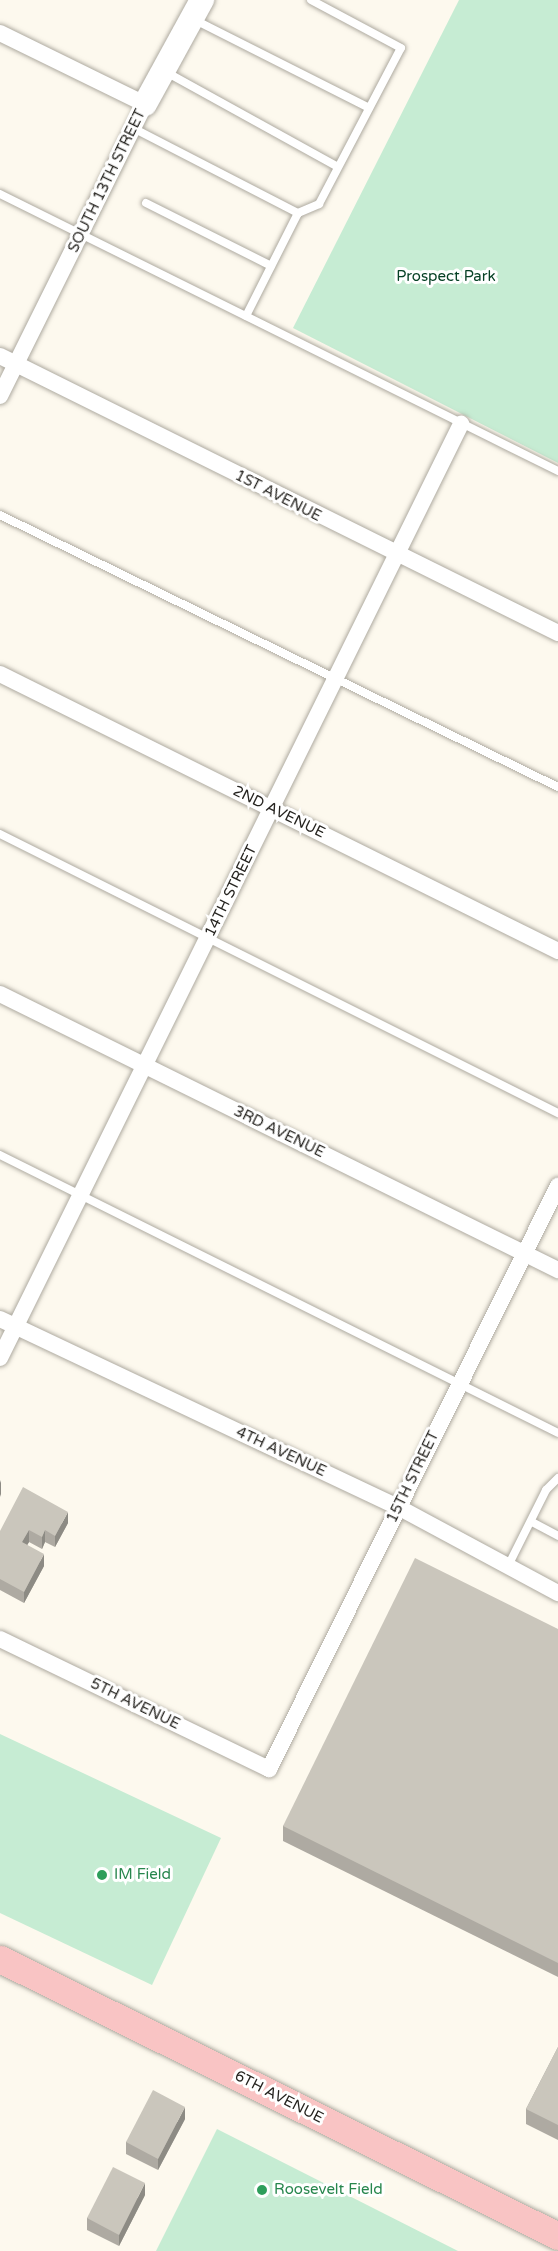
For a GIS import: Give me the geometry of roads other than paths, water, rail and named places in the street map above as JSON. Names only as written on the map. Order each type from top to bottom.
[{"type":"main road","name":"6TH AVENUE","points":[[0,1959],[558,2236]]},
{"type":"street","name":"SOUTH 13TH STREET","points":[[0,396],[145,104],[197,9]]},
{"type":"street","points":[[0,33],[145,104]]},
{"type":"street","name":"1ST AVENUE","points":[[0,356],[396,555],[558,633]]},
{"type":"street","name":"14TH STREET","points":[[0,1358],[461,424]]},
{"type":"street","name":"2ND AVENUE","points":[[0,674],[558,951]]},
{"type":"street","name":"3RD AVENUE","points":[[0,994],[558,1270]]},
{"type":"street","name":"15TH STREET","points":[[269,1769],[523,1252],[558,1186]]},
{"type":"street","name":"4TH AVENUE","points":[[0,1319],[398,1507],[558,1593]]},
{"type":"street","name":"5TH AVENUE","points":[[0,1639],[269,1769]]},
{"type":"lane","points":[[246,316],[298,213],[319,204],[400,48],[311,0]]},
{"type":"lane","points":[[197,9],[369,108]]},
{"type":"lane","points":[[163,70],[338,167]]},
{"type":"lane","points":[[133,128],[298,213]]},
{"type":"lane","points":[[0,194],[558,471]]},
{"type":"lane","points":[[147,204],[271,266]]},
{"type":"lane","points":[[0,515],[558,786]]},
{"type":"lane","points":[[0,834],[558,1113]]},
{"type":"lane","points":[[0,1155],[558,1433]]},
{"type":"lane","points":[[508,1566],[546,1490],[558,1478]]},
{"type":"lane","points":[[531,1522],[558,1536]]},
{"type":"place","name":"IM Field","points":[[102,1875]]},
{"type":"place","name":"Roosevelt Field","points":[[262,2190]]},
{"type":"park label","name":"Prospect Park","points":[[446,277]]}]
